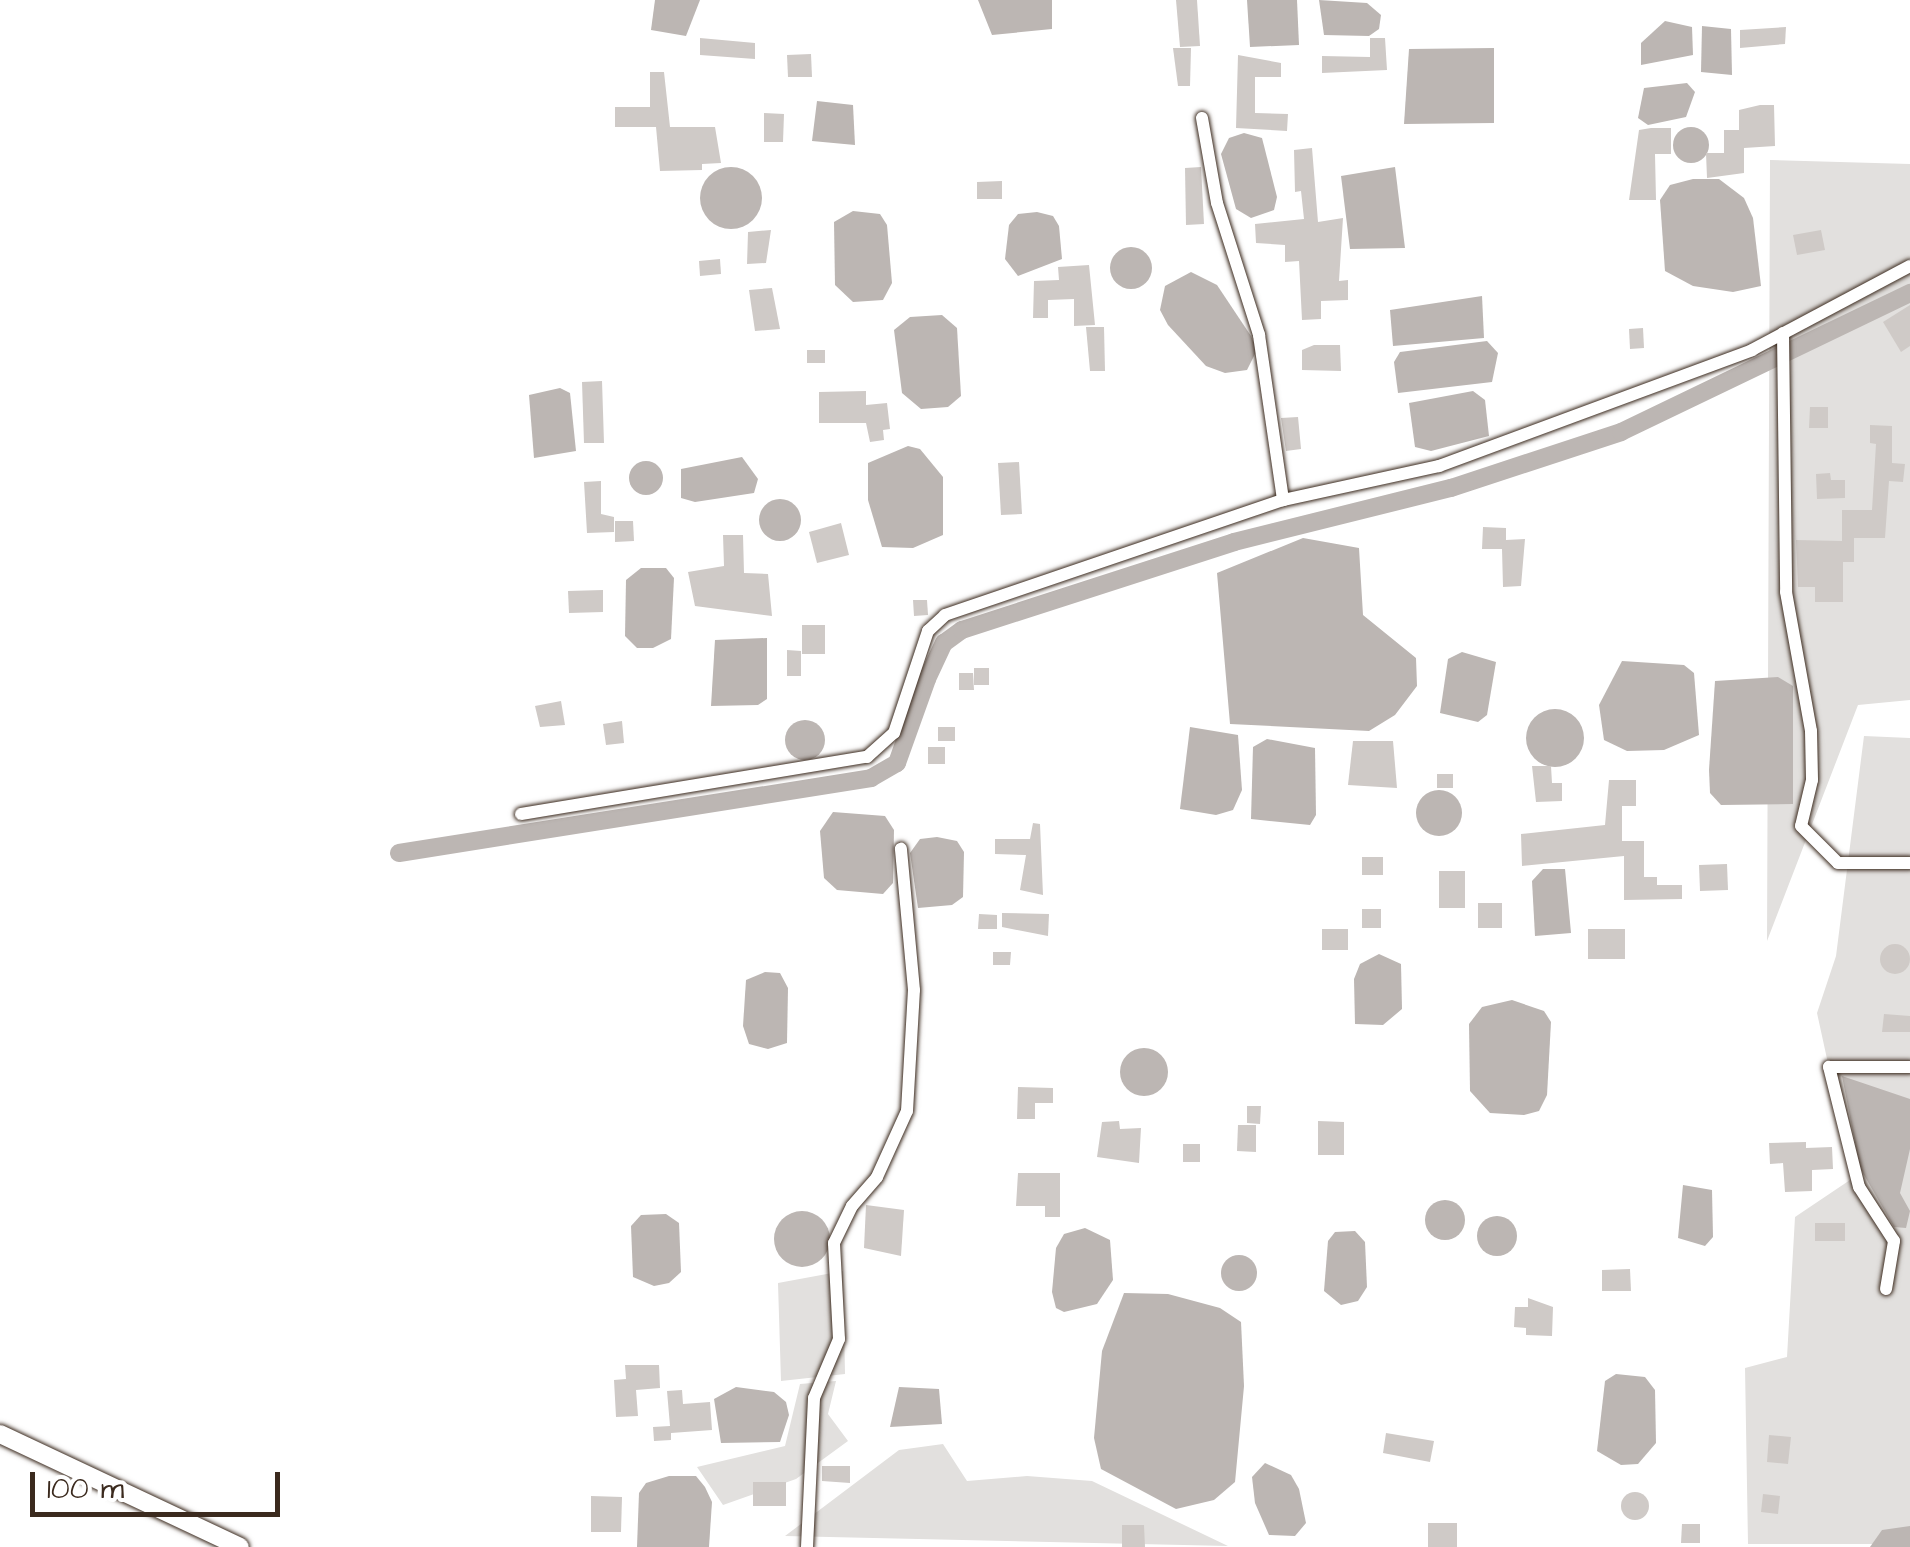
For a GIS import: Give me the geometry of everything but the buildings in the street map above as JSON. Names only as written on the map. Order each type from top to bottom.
[{"type":"main road","points":[[0,1434],[240,1547]]},
{"type":"street","points":[[1202,118],[1217,203],[1259,336],[1282,500]]},
{"type":"street","points":[[522,814],[867,757],[894,732],[928,631],[945,614],[1282,500],[1440,466],[1783,334],[1910,266]]},
{"type":"street","points":[[1783,334],[1786,592],[1812,730],[1812,780],[1801,826],[1838,863],[1910,863]]},
{"type":"street","points":[[807,1547],[814,1398],[839,1340],[834,1243],[852,1206],[878,1177],[907,1111],[914,990],[901,849]]},
{"type":"street","points":[[1886,1289],[1894,1240],[1858,1187],[1829,1067],[1910,1067]]},
{"type":"shaded area","points":[[655,0],[700,0],[686,36],[651,30]]},
{"type":"shaded area","points":[[978,0],[1052,0],[1052,29],[992,35]]},
{"type":"shaded area","points":[[1247,0],[1297,0],[1299,45],[1250,47]]},
{"type":"shaded area","points":[[1319,0],[1367,3],[1381,15],[1379,29],[1369,36],[1324,35]]},
{"type":"shaded area","points":[[1665,21],[1692,27],[1693,55],[1641,65],[1641,43]]},
{"type":"shaded area","points":[[1702,26],[1731,29],[1732,75],[1701,72]]},
{"type":"shaded area","points":[[1494,48],[1494,123],[1404,124],[1409,49]]},
{"type":"shaded area","points":[[1687,83],[1695,92],[1686,117],[1648,125],[1638,118],[1644,88]]},
{"type":"shaded area","points":[[817,101],[853,105],[855,145],[812,141]]},
{"type":"shaded area","points":[[1691,127],[1704,132],[1709,145],[1704,158],[1691,163],[1678,158],[1673,145],[1678,132]]},
{"type":"shaded area","points":[[1244,133],[1262,138],[1277,197],[1274,210],[1251,218],[1236,209],[1221,154],[1229,138]]},
{"type":"shaded area","points":[[1770,160],[1910,164],[1910,700],[1858,705],[1767,941]]},
{"type":"shaded area","points":[[731,167],[753,176],[762,198],[753,220],[731,229],[709,220],[700,198],[709,176]]},
{"type":"shaded area","points":[[1395,167],[1405,248],[1350,249],[1341,176]]},
{"type":"shaded area","points":[[1693,179],[1719,179],[1744,198],[1753,218],[1761,286],[1733,292],[1693,286],[1665,271],[1660,200],[1670,185]]},
{"type":"shaded area","points":[[853,211],[880,214],[887,225],[892,283],[883,300],[853,302],[835,285],[834,222]]},
{"type":"shaded area","points":[[1037,212],[1053,216],[1059,226],[1062,259],[1018,276],[1005,259],[1009,225],[1018,214]]},
{"type":"shaded area","points":[[1131,247],[1146,253],[1152,268],[1146,283],[1131,289],[1116,283],[1110,268],[1116,253]]},
{"type":"shaded area","points":[[1191,272],[1217,285],[1251,336],[1257,350],[1247,370],[1225,373],[1206,366],[1168,325],[1160,310],[1165,286]]},
{"type":"shaded area","points":[[1482,296],[1484,338],[1393,346],[1390,310]]},
{"type":"shaded area","points":[[942,315],[957,328],[961,396],[948,407],[921,409],[902,393],[894,330],[910,317]]},
{"type":"shaded area","points":[[1487,341],[1498,353],[1492,382],[1398,393],[1394,362],[1400,352]]},
{"type":"shaded area","points":[[560,388],[570,393],[576,451],[534,458],[529,395]]},
{"type":"shaded area","points":[[1473,391],[1485,400],[1489,436],[1431,451],[1415,447],[1409,403]]},
{"type":"shaded area","points":[[908,446],[920,449],[943,477],[943,535],[913,548],[882,547],[868,500],[868,463]]},
{"type":"shaded area","points":[[742,457],[758,479],[754,493],[695,502],[681,498],[681,469]]},
{"type":"shaded area","points":[[646,461],[658,466],[663,478],[658,490],[646,495],[634,490],[629,478],[634,466]]},
{"type":"shaded area","points":[[780,499],[795,505],[801,520],[795,535],[780,541],[765,535],[759,520],[765,505]]},
{"type":"shaded area","points":[[1303,538],[1359,548],[1363,615],[1416,658],[1417,686],[1395,715],[1369,731],[1230,724],[1217,573]]},
{"type":"shaded area","points":[[641,568],[666,568],[674,578],[671,639],[653,648],[637,648],[625,636],[626,580]]},
{"type":"shaded area","points":[[767,638],[767,699],[758,705],[711,706],[715,640]]},
{"type":"shaded area","points":[[1462,652],[1496,662],[1487,715],[1478,722],[1440,713],[1448,659]]},
{"type":"shaded area","points":[[1622,661],[1684,665],[1694,673],[1699,735],[1664,750],[1627,751],[1604,740],[1599,705]]},
{"type":"shaded area","points":[[1778,677],[1793,686],[1793,804],[1721,805],[1710,793],[1715,681]]},
{"type":"shaded area","points":[[1555,709],[1576,717],[1584,738],[1576,759],[1555,767],[1534,759],[1526,738],[1534,717]]},
{"type":"shaded area","points":[[805,720],[819,726],[825,740],[819,754],[805,760],[791,754],[785,740],[791,726]]},
{"type":"shaded area","points":[[1190,727],[1238,735],[1242,790],[1233,810],[1216,815],[1180,809]]},
{"type":"shaded area","points":[[1864,736],[1910,738],[1910,1544],[1748,1544],[1745,1368],[1787,1357],[1795,1217],[1853,1178],[1817,1013],[1836,956]]},
{"type":"shaded area","points":[[1267,739],[1315,748],[1316,815],[1310,825],[1251,819],[1253,747]]},
{"type":"shaded area","points":[[1439,790],[1455,797],[1462,813],[1455,829],[1439,836],[1423,829],[1416,813],[1423,797]]},
{"type":"shaded area","points":[[833,812],[885,816],[894,830],[893,883],[883,894],[837,890],[824,878],[820,831]]},
{"type":"shaded area","points":[[920,839],[957,841],[964,852],[963,897],[952,905],[918,908],[910,853]]},
{"type":"shaded area","points":[[1543,869],[1565,869],[1571,933],[1535,936],[1532,881]]},
{"type":"shaded area","points":[[1379,954],[1401,964],[1402,1009],[1383,1025],[1355,1024],[1354,979],[1360,964]]},
{"type":"shaded area","points":[[765,972],[780,973],[788,988],[787,1043],[768,1049],[749,1044],[743,1026],[746,980]]},
{"type":"shaded area","points":[[1512,1000],[1544,1011],[1551,1022],[1547,1095],[1539,1111],[1524,1115],[1490,1113],[1470,1091],[1469,1024],[1482,1007]]},
{"type":"shaded area","points":[[1144,1048],[1161,1055],[1168,1072],[1161,1089],[1144,1096],[1127,1089],[1120,1072],[1127,1055]]},
{"type":"shaded area","points":[[1842,1076],[1910,1099],[1910,1149],[1900,1193],[1910,1211],[1906,1228],[1894,1227],[1860,1168]]},
{"type":"shaded area","points":[[1683,1185],[1712,1190],[1713,1237],[1705,1246],[1678,1238]]},
{"type":"shaded area","points":[[1445,1200],[1459,1206],[1465,1220],[1459,1234],[1445,1240],[1431,1234],[1425,1220],[1431,1206]]},
{"type":"shaded area","points":[[802,1211],[822,1219],[830,1239],[822,1259],[802,1267],[782,1259],[774,1239],[782,1219]]},
{"type":"shaded area","points":[[666,1214],[679,1223],[681,1272],[669,1283],[654,1286],[633,1277],[631,1226],[641,1215]]},
{"type":"shaded area","points":[[1497,1216],[1511,1222],[1517,1236],[1511,1250],[1497,1256],[1483,1250],[1477,1236],[1483,1222]]},
{"type":"shaded area","points":[[1085,1228],[1110,1240],[1113,1280],[1097,1304],[1064,1312],[1056,1308],[1052,1292],[1056,1248],[1064,1234]]},
{"type":"shaded area","points":[[1355,1231],[1365,1242],[1367,1287],[1358,1301],[1341,1305],[1324,1291],[1328,1241],[1335,1232]]},
{"type":"shaded area","points":[[1239,1255],[1251,1261],[1257,1273],[1251,1285],[1239,1291],[1227,1285],[1221,1273],[1227,1261]]},
{"type":"shaded area","points":[[843,1271],[845,1374],[781,1381],[778,1283]]},
{"type":"shaded area","points":[[1124,1293],[1168,1294],[1220,1308],[1241,1322],[1244,1386],[1235,1482],[1214,1500],[1176,1509],[1101,1469],[1094,1438],[1102,1351]]},
{"type":"shaded area","points":[[1616,1374],[1645,1377],[1655,1390],[1656,1443],[1638,1464],[1621,1465],[1597,1451],[1605,1381]]},
{"type":"shaded area","points":[[836,1381],[828,1414],[848,1441],[796,1479],[723,1505],[697,1467],[785,1446],[800,1384]]},
{"type":"shaded area","points":[[736,1387],[774,1392],[786,1402],[789,1415],[780,1442],[721,1443],[714,1399]]},
{"type":"shaded area","points":[[899,1387],[939,1389],[942,1424],[890,1427]]},
{"type":"shaded area","points":[[943,1444],[967,1481],[1027,1476],[1092,1481],[1228,1546],[785,1536],[899,1450]]},
{"type":"shaded area","points":[[1265,1463],[1291,1475],[1299,1489],[1306,1523],[1295,1536],[1269,1535],[1255,1503],[1252,1477]]},
{"type":"shaded area","points":[[669,1476],[696,1476],[705,1487],[712,1502],[709,1547],[637,1547],[639,1493],[646,1483]]},
{"type":"shaded area","points":[[1910,1526],[1910,1547],[1870,1547],[1882,1530]]},
{"type":"waterway","points":[[399,853],[871,778],[897,763],[944,643],[962,630],[1234,542],[1451,488],[1621,432],[1910,293]]}]
